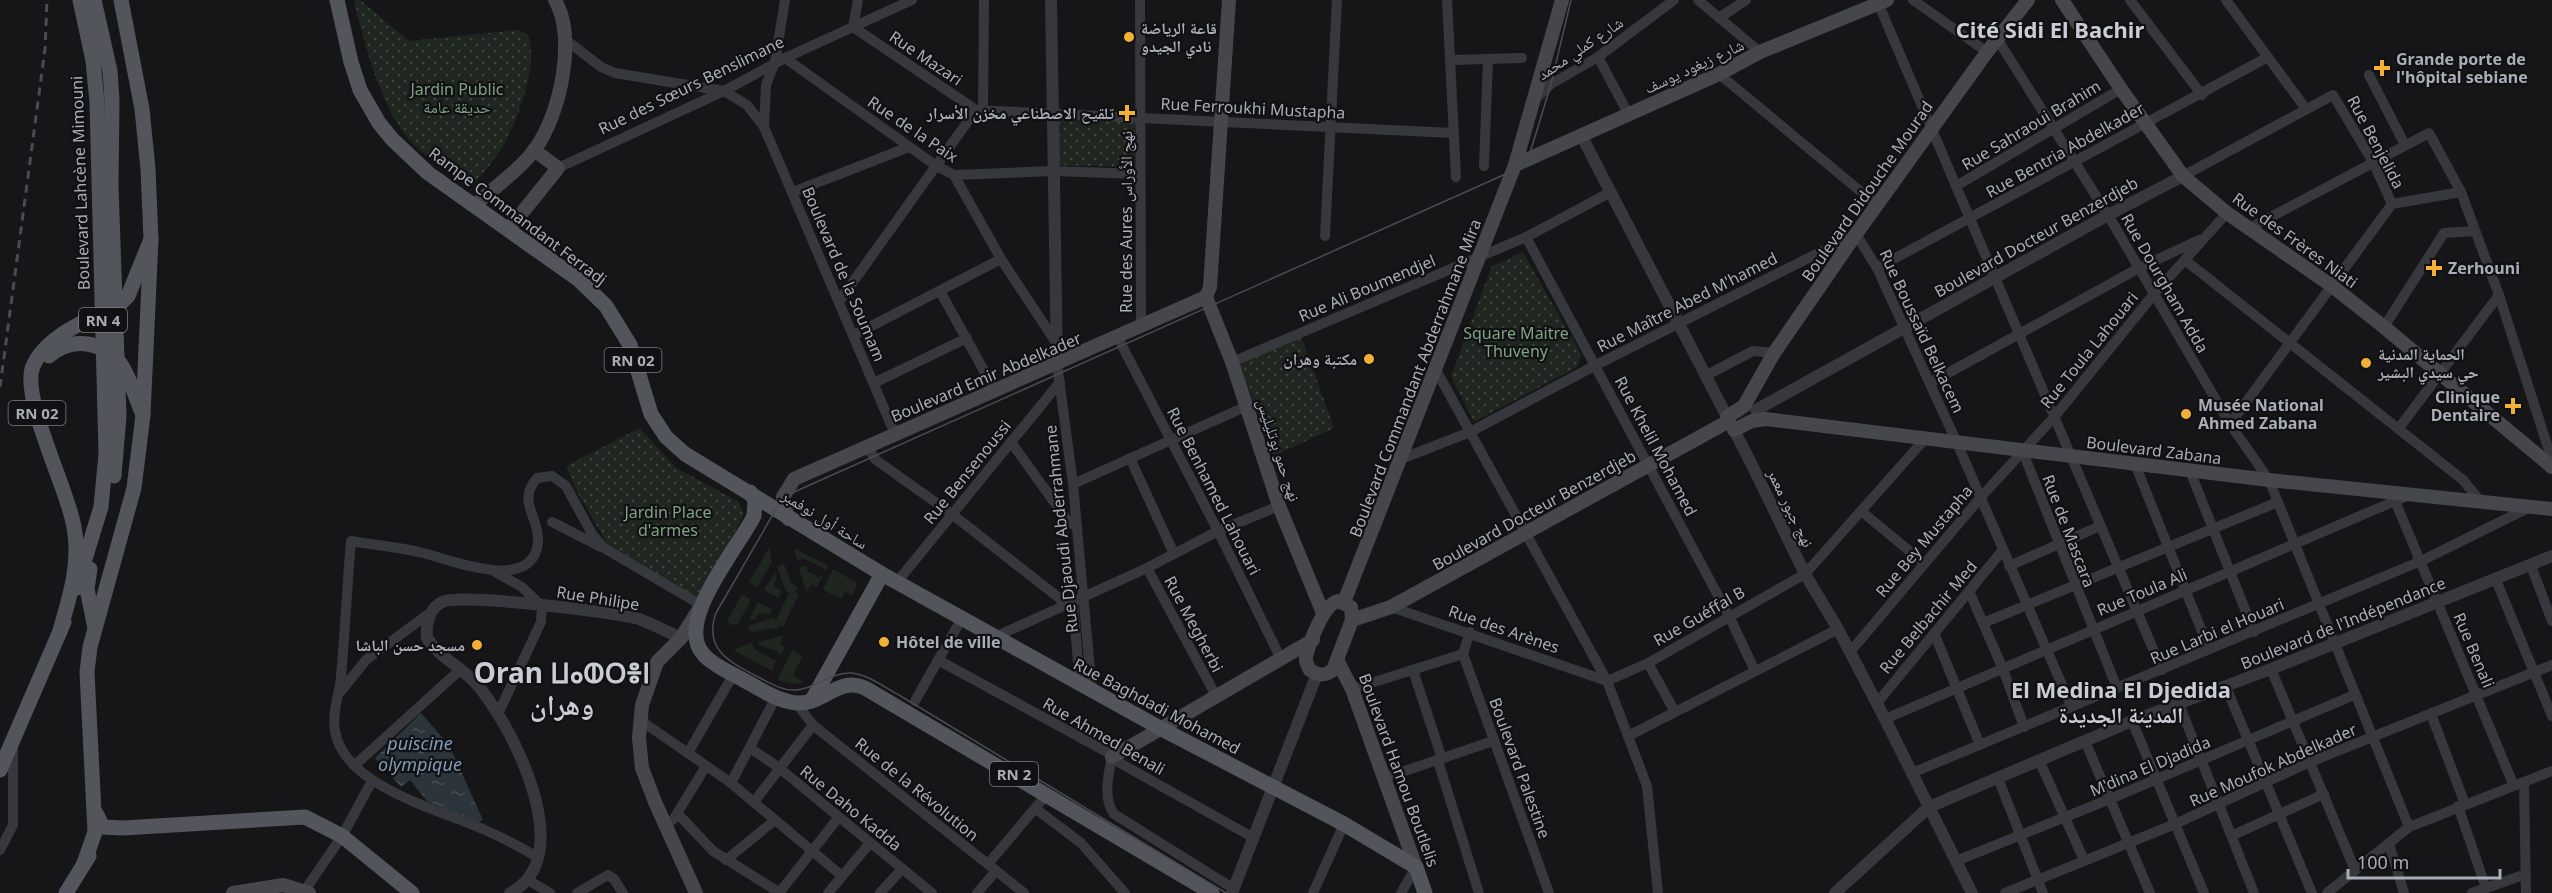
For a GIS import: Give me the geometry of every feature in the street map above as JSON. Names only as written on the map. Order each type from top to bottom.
[{"type":"main road","name":"Boulevard Lahcène Mimouni","points":[[13,745],[59,634],[84,563],[101,507],[106,454],[97,102],[93,61],[80,0]]},
{"type":"main road","name":"Boulevard Lahcène Mimouni","points":[[94,0],[110,71],[112,100],[111,186],[119,416],[112,487],[88,580],[87,590],[95,628]]},
{"type":"main road","name":"RN 02","points":[[66,893],[84,863],[93,842],[95,809],[87,672],[95,628],[132,497],[143,415],[151,239],[148,169],[142,109],[121,0]]},
{"type":"main road","name":"Rampe Commandant Ferradj","points":[[337,0],[351,62],[370,109],[406,154],[474,206],[579,280],[616,319],[630,345],[651,414],[671,442],[696,462],[750,492]]},
{"type":"main road","points":[[474,206],[534,150],[548,126],[555,106],[566,40],[562,12],[555,0]]},
{"type":"main road","points":[[1206,297],[1210,287],[1223,120],[1229,0]]},
{"type":"main road","name":"Boulevard Commandant Abderrahmane Mira","points":[[1344,603],[1515,165],[1562,0]]},
{"type":"main road","name":"Boulevard Didouche Mourad","points":[[1730,423],[1744,406],[1774,353],[1856,234],[1987,52],[2028,0]]},
{"type":"main road","name":"Rue des Frères Niati","points":[[2062,0],[2144,123],[2183,176],[2227,213],[2332,286],[2384,327],[2552,467]]},
{"type":"main road","name":"شارع زيغود يوسف","points":[[1515,165],[1719,74],[1760,52],[1882,2]]},
{"type":"main road","points":[[534,150],[558,168]]},
{"type":"main road","name":"Rue des Sœurs Benslimane","points":[[509,230],[558,168]]},
{"type":"main road","name":"RN 02","points":[[59,634],[73,588],[77,556],[75,528],[33,395],[31,378],[39,356],[63,334],[121,303],[128,296],[151,239]]},
{"type":"main road","name":"Boulevard Emir Abdelkader","points":[[788,519],[783,503],[784,492],[794,479],[994,389],[1118,338],[1206,297]]},
{"type":"main road","name":"نهج حمو بوتليليس","points":[[1206,297],[1232,362],[1279,506],[1323,613]]},
{"type":"main road","points":[[33,395],[42,364],[57,349],[69,344],[91,344],[119,362],[143,415]]},
{"type":"main road","points":[[1730,423],[1752,421],[1761,414],[1753,391]]},
{"type":"main road","name":"Boulevard Zabana","points":[[1761,414],[1924,440],[2394,496],[2410,495],[2552,508]]},
{"type":"main road","name":"Boulevard Docteur Benzerdjeb","points":[[1352,620],[1391,607],[1730,423]]},
{"type":"main road","points":[[696,893],[642,768],[639,738],[642,705],[657,662],[681,638],[749,526],[755,508],[750,492]]},
{"type":"main road","name":"ساحة أول نوفمبر","points":[[750,492],[788,519],[882,574]]},
{"type":"main road","points":[[681,638],[734,675],[776,697],[804,702],[882,574]]},
{"type":"main road","name":"Rue Baghdadi Mohamed","points":[[882,574],[1086,688],[1344,824],[1416,867]]},
{"type":"main road","points":[[1333,602],[1344,603],[1351,608],[1352,620],[1337,660],[1333,670],[1329,673],[1317,674],[1306,663],[1323,613],[1333,602]]},
{"type":"main road","points":[[701,606],[694,632],[697,644],[704,655]]},
{"type":"main road","points":[[1112,757],[1215,694],[1313,640]]},
{"type":"main road","name":"Boulevard Hamou Boutlelis","points":[[1337,660],[1352,689],[1425,893]]},
{"type":"main road","name":"RN 2","points":[[804,702],[838,687],[860,686],[1212,893]]},
{"type":"main road","name":"RN 02","points":[[0,771],[13,745]]},
{"type":"main road","points":[[95,809],[103,827],[123,828],[305,817],[342,836],[412,893]]},
{"type":"main road","points":[[84,863],[105,836],[123,828]]},
{"type":"main road","points":[[233,893],[283,885],[306,892]]},
{"type":"street","points":[[764,127],[766,85],[780,60],[785,0]]},
{"type":"street","points":[[853,27],[858,0]]},
{"type":"street","name":"Rue des Sœurs Benslimane","points":[[558,168],[724,91],[780,60],[912,0]]},
{"type":"street","points":[[840,300],[935,165],[979,110],[984,0]]},
{"type":"street","points":[[1050,0],[1057,364]]},
{"type":"street","name":"Rue des Aures نهج الأوراس","points":[[1140,0],[1141,327]]},
{"type":"street","points":[[1324,236],[1337,0]]},
{"type":"street","points":[[1447,0],[1456,177]]},
{"type":"street","name":"شارع كملي محمد","points":[[1533,101],[1551,84],[1598,57],[1674,0]]},
{"type":"street","points":[[1698,0],[1760,52]]},
{"type":"street","points":[[1719,18],[1746,0]]},
{"type":"street","points":[[1913,0],[1987,52]]},
{"type":"street","points":[[2130,0],[2202,95]]},
{"type":"street","points":[[2226,0],[2306,109]]},
{"type":"street","points":[[1882,2],[1994,279],[2055,416],[2162,670]]},
{"type":"street","name":"Rue Mazari","points":[[853,27],[979,110]]},
{"type":"street","points":[[566,40],[601,67],[615,73],[724,91],[747,105],[764,127]]},
{"type":"street","name":"Rue Dourgham Adda","points":[[1998,40],[2108,214],[2230,424],[2269,480],[2409,827]]},
{"type":"street","points":[[1598,57],[1629,115]]},
{"type":"street","name":"Rue Bentria Abdelkader","points":[[1877,268],[2144,123],[2202,95],[2268,57]]},
{"type":"street","points":[[1451,60],[1522,58]]},
{"type":"street","points":[[1484,166],[1488,59]]},
{"type":"street","name":"Rue de la Paix","points":[[780,60],[935,165],[954,175],[1001,259],[1055,341]]},
{"type":"street","points":[[1719,74],[1877,205]]},
{"type":"street","points":[[2369,75],[2406,145]]},
{"type":"street","name":"Rue Sahraoui Brahim","points":[[1956,186],[2121,89]]},
{"type":"street","name":"Boulevard Docteur Benzerdjeb","points":[[1761,414],[2108,214],[2333,94]]},
{"type":"street","name":"Rue Benjelida","points":[[2333,94],[2373,162],[2392,204]]},
{"type":"street","name":"Rue Ferroukhi Mustapha","points":[[979,110],[1051,111],[1453,133]]},
{"type":"street","name":"Boulevard de la Soumam","points":[[764,127],[840,300],[895,434]]},
{"type":"street","points":[[2250,228],[2429,133],[2461,192],[2499,295],[2552,460]]},
{"type":"street","name":"نهج جبور معمر","points":[[1582,137],[1730,423],[1805,574],[1838,628],[1877,703],[1972,893]]},
{"type":"street","points":[[793,192],[909,147]]},
{"type":"street","points":[[954,175],[1052,171],[1140,174]]},
{"type":"street","points":[[2230,424],[2392,204],[2461,192]]},
{"type":"street","name":"Rue Ali Boumendjel","points":[[1232,362],[1526,237],[1609,193]]},
{"type":"street","name":"Rue Toula Lahouari","points":[[2022,450],[2055,416],[2154,294],[2227,213]]},
{"type":"street","points":[[2384,327],[2444,233],[2475,231]]},
{"type":"street","name":"Rue Maître Abed M'hamed","points":[[1401,459],[1470,432],[1596,364],[1856,234]]},
{"type":"street","name":"Rue Boussaïd Belkacem","points":[[1856,234],[1877,268],[1930,383],[2072,708]]},
{"type":"street","name":"Rue Khelil Mohamed","points":[[1526,237],[1650,466],[1729,616],[1755,671]]},
{"type":"street","points":[[1930,383],[2139,268],[2205,238]]},
{"type":"street","points":[[854,335],[1001,259]]},
{"type":"street","points":[[2185,260],[2463,480],[2481,502]]},
{"type":"street","points":[[940,291],[994,389]]},
{"type":"street","points":[[2399,429],[2499,295]]},
{"type":"street","points":[[874,383],[967,338]]},
{"type":"street","name":"Rue Benhamed Lahouari","points":[[1118,338],[1281,659]]},
{"type":"street","points":[[1705,376],[1753,351],[1774,353]]},
{"type":"street","name":"Rue Djaoudi Abderrahmane","points":[[1057,364],[1073,484],[1084,598],[1086,688]]},
{"type":"street","points":[[1436,370],[1607,681],[1647,786],[1658,893]]},
{"type":"street","name":"Rue Bensenoussi","points":[[897,582],[1060,382]]},
{"type":"street","points":[[1073,484],[1247,406]]},
{"type":"street","name":"Rue Guéffal B","points":[[1607,681],[1648,663],[1805,574],[1924,440]]},
{"type":"street","points":[[1011,442],[1067,520],[1077,528]]},
{"type":"street","points":[[866,446],[876,460],[952,514],[1070,604],[1086,688]]},
{"type":"street","name":"Rue Bey Mustapha","points":[[1850,652],[2022,450]]},
{"type":"street","name":"Rue de Mascara","points":[[2022,450],[2073,584],[2117,688]]},
{"type":"street","points":[[1130,458],[1174,554]]},
{"type":"street","points":[[2135,464],[2209,650]]},
{"type":"street","points":[[2190,471],[2254,632]]},
{"type":"street","points":[[495,572],[522,567],[535,554],[538,535],[528,502],[528,490],[537,478],[544,476],[552,476],[566,486],[592,534],[604,548]]},
{"type":"street","name":"Rue Toula Ali","points":[[1885,719],[2229,571],[2394,496]]},
{"type":"street","name":"Rue Benali","points":[[2394,496],[2477,695],[2519,784]]},
{"type":"street","points":[[1983,623],[2073,584],[2278,502]]},
{"type":"street","points":[[994,637],[1084,598],[1218,531],[1279,506]]},
{"type":"street","name":"Rue Larbi el Houari","points":[[1912,773],[2421,561],[2530,507]]},
{"type":"street","points":[[1861,511],[1924,563]]},
{"type":"street","points":[[552,522],[604,548],[701,606]]},
{"type":"street","points":[[2009,566],[2100,526]]},
{"type":"street","points":[[498,714],[541,622],[542,606],[522,587],[495,572],[421,552],[351,541],[339,694],[334,717],[337,739],[354,765],[372,781],[487,831],[537,857]]},
{"type":"street","name":"Rue Belbachir Med","points":[[1877,703],[2002,551]]},
{"type":"street","name":"Boulevard de l'Indépendance","points":[[1835,893],[1929,807],[2132,721],[2226,687],[2552,556]]},
{"type":"street","points":[[2531,566],[2552,621]]},
{"type":"street","name":"Rue Megherbi","points":[[1147,568],[1215,694]]},
{"type":"street","points":[[2496,580],[2552,716]]},
{"type":"street","points":[[1969,591],[2003,669],[2024,727]]},
{"type":"street","name":"Rue Philipe","points":[[432,612],[444,601],[458,598],[542,606],[639,619],[681,638]]},
{"type":"street","name":"Rue des Arènes","points":[[1391,607],[1470,632],[1607,681]]},
{"type":"street","points":[[339,694],[366,660],[432,612]]},
{"type":"street","points":[[432,612],[428,620],[427,638],[438,652],[461,669],[498,714],[533,788],[538,811],[537,857],[528,880],[510,893]]},
{"type":"street","points":[[915,701],[962,618]]},
{"type":"street","points":[[1628,736],[1838,628]]},
{"type":"street","points":[[1352,689],[1463,654],[1470,632]]},
{"type":"street","points":[[1934,633],[1980,745]]},
{"type":"street","name":"Boulevard Palestine","points":[[1463,654],[1549,893]]},
{"type":"street","name":"Rue Ahmed Benali","points":[[938,660],[1254,838]]},
{"type":"street","points":[[1648,663],[1675,712]]},
{"type":"street","name":"Rue Moufok Abdelkader","points":[[2005,893],[2175,824],[2267,784],[2310,762],[2552,665]]},
{"type":"street","points":[[354,765],[461,669]]},
{"type":"street","points":[[2271,669],[2355,870]]},
{"type":"street","points":[[1413,670],[1479,893]]},
{"type":"street","points":[[1112,757],[1107,786],[1109,806],[1114,814],[1236,891],[1317,674]]},
{"type":"street","points":[[688,753],[734,675]]},
{"type":"street","points":[[2226,687],[2312,893]]},
{"type":"street","name":"M'dina El Djadida","points":[[1956,861],[2156,780],[2354,695]]},
{"type":"street","points":[[731,783],[776,697]]},
{"type":"street","name":"Rue de la Révolution","points":[[804,702],[813,724],[1024,893]]},
{"type":"street","points":[[2179,704],[2233,835],[2254,893]]},
{"type":"street","points":[[2431,714],[2486,888]]},
{"type":"street","points":[[640,720],[731,783],[842,876]]},
{"type":"street","points":[[2132,721],[2204,893]]},
{"type":"street","points":[[754,802],[778,767],[813,724]]},
{"type":"street","points":[[1384,778],[1493,741]]},
{"type":"street","points":[[2085,741],[2150,893]]},
{"type":"street","points":[[0,850],[13,825],[13,745]]},
{"type":"street","name":"Rue Daho Kadda","points":[[750,748],[778,767],[932,893]]},
{"type":"street","points":[[2039,760],[2084,860]]},
{"type":"street","points":[[667,828],[678,814],[706,766]]},
{"type":"street","points":[[2327,893],[2409,827],[2552,771]]},
{"type":"street","points":[[1998,778],[2043,893]]},
{"type":"street","points":[[306,892],[342,836],[372,781]]},
{"type":"street","points":[[2519,784],[2526,893]]},
{"type":"street","points":[[977,893],[992,867],[1047,794]]},
{"type":"street","points":[[2233,835],[2324,794]]},
{"type":"street","points":[[1036,809],[1081,843],[1125,893]]},
{"type":"street","points":[[678,814],[713,851],[779,893],[838,818]]},
{"type":"street","points":[[726,860],[775,820]]},
{"type":"street","points":[[1313,893],[1344,824]]},
{"type":"street","points":[[828,893],[870,843]]},
{"type":"street","points":[[2389,844],[2404,893]]},
{"type":"street","points":[[1401,893],[1416,867]]},
{"type":"street","points":[[880,893],[902,869]]},
{"type":"street","points":[[2472,893],[2526,874]]},
{"type":"street","points":[[577,893],[608,875],[615,879],[623,893]]},
{"type":"street","points":[[528,880],[541,893]]},
{"type":"street","points":[[528,880],[550,893]]},
{"type":"green space","name":"Jardin Public حديقة عامة","points":[[354,0],[360,0],[409,41],[518,30],[528,35],[531,62],[524,96],[512,129],[498,154],[471,186],[427,156],[402,131],[383,96],[376,77]]},
{"type":"green space","points":[[1055,115],[1135,120],[1135,167],[1056,165]]},
{"type":"green space","name":"Square Maitre Thuveny","points":[[1523,252],[1581,354],[1577,367],[1474,422],[1451,376],[1492,266]]},
{"type":"green space","points":[[1301,336],[1334,428],[1273,456],[1240,364]]},
{"type":"green space","name":"Jardin Place d'armes","points":[[640,428],[675,467],[739,502],[744,514],[700,599],[608,545],[577,492],[566,466]]},
{"type":"green space","points":[[769,548],[772,562],[757,587],[749,582]]},
{"type":"green space","points":[[794,550],[828,566],[826,570],[805,559],[797,560]]},
{"type":"green space","points":[[784,564],[792,584],[797,587],[795,592],[799,594],[783,627],[779,625],[776,630],[772,628],[750,633],[748,626],[772,618],[776,620],[789,593],[786,591],[777,567]]},
{"type":"green space","points":[[806,566],[808,571],[818,577],[823,576],[817,587],[812,584],[806,592],[799,567]]},
{"type":"green space","points":[[833,569],[857,583],[853,595],[845,592],[841,599],[823,589]]},
{"type":"green space","points":[[775,572],[777,578],[774,585],[782,592],[778,598],[764,590]]},
{"type":"green space","points":[[742,594],[751,600],[738,624],[731,625],[727,621]]},
{"type":"green space","points":[[758,602],[772,609],[770,615],[759,613],[755,619],[749,620]]},
{"type":"green space","points":[[783,635],[780,644],[785,647],[780,656],[778,652],[759,645],[759,642]]},
{"type":"green space","points":[[752,643],[754,649],[776,661],[772,671],[733,650]]},
{"type":"green space","points":[[792,650],[803,656],[793,675],[804,683],[791,684],[777,680]]},
{"type":"water","name":"puiscine olympique","points":[[421,713],[449,745],[483,820],[476,823],[427,801],[410,780],[401,787],[375,758]]},
{"type":"tram line","points":[[1226,893],[868,678],[849,673],[842,674],[810,687],[791,690],[776,686],[748,671],[729,660],[716,646],[713,636],[716,613],[783,497],[1508,173],[1530,153],[1551,84],[1571,0]]},
{"type":"railway","points":[[0,387],[45,49],[47,0]]},
{"type":"place","name":"قاعة الرياضة نادي الجيدو","points":[[1129,37]]},
{"type":"place","name":"Grande porte de l'hôpital sebiane","points":[[2382,68]]},
{"type":"place","name":"تلقيح الاصطناعي مخزن الأسرار","points":[[1127,113]]},
{"type":"place","name":"Zerhouni","points":[[2434,268]]},
{"type":"place","name":"مكتبة وهران","points":[[1369,359]]},
{"type":"place","name":"الحماية المدنية حي سيدي البشير","points":[[2366,363]]},
{"type":"place","name":"Clinique Dentaire","points":[[2513,406]]},
{"type":"place","name":"Musée National Ahmed Zabana","points":[[2186,414]]},
{"type":"place","name":"Hôtel de ville","points":[[884,642]]},
{"type":"place","name":"مسجد حسن الباشا","points":[[477,645]]},
{"type":"district","name":"Cité Sidi El Bachir","points":[[2050,29]]},
{"type":"district","name":"Oran ⵡⴰⵀⵔⴻⵏ وهران","points":[[562,688]]},
{"type":"district","name":"El Medina El Djedida المدينة الجديدة","points":[[2121,702]]}]
